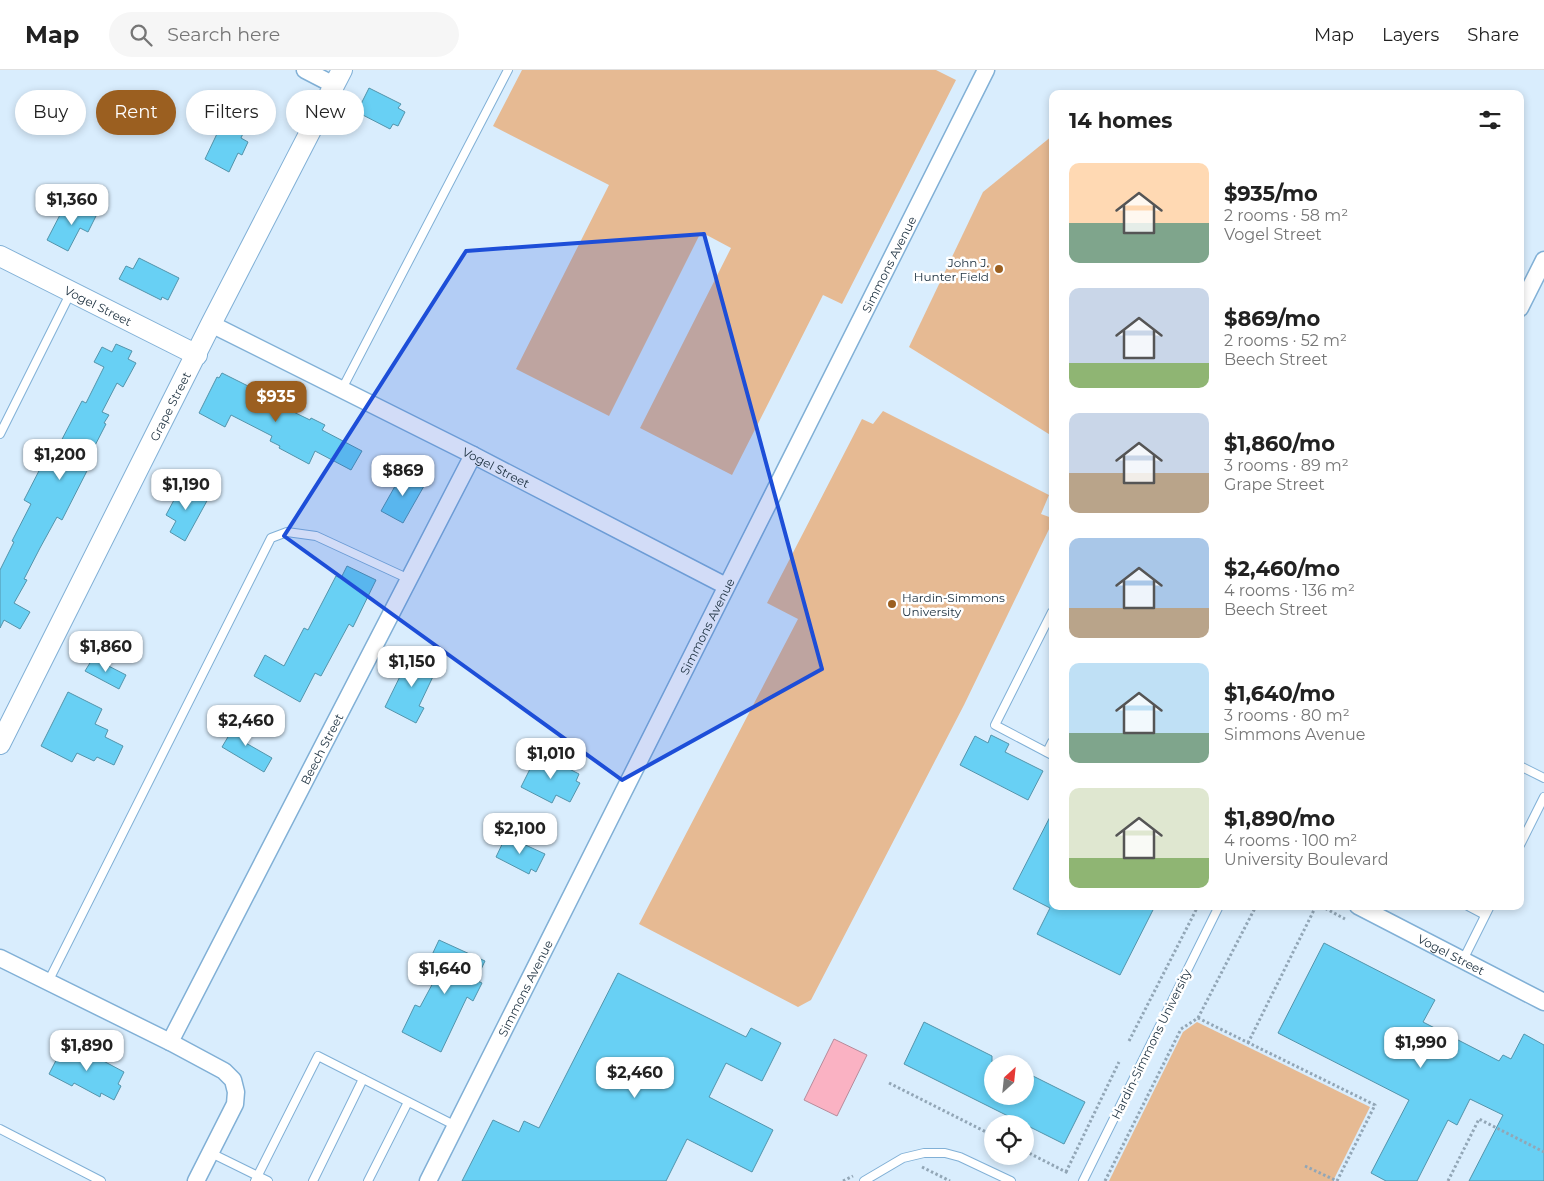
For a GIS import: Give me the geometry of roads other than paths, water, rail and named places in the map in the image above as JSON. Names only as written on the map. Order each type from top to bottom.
[{"type":"street","points":[[305,70],[338,78]]},
{"type":"street","name":"Simmons Avenue","points":[[428,1181],[986,70]]},
{"type":"street","name":"Grape Street","points":[[0,744],[211,324],[338,78]]},
{"type":"street","name":"Vogel Street","points":[[0,256],[197,355]]},
{"type":"street","points":[[1524,303],[1538,285],[1544,260]]},
{"type":"street","name":"Vogel Street","points":[[211,324],[473,455],[726,586]]},
{"type":"street","name":"Beech Street","points":[[170,1042],[473,455]]},
{"type":"street","name":"Vogel Street","points":[[1366,910],[1544,1002]]},
{"type":"street","points":[[0,958],[170,1042],[224,1071],[233,1080],[236,1104],[196,1181]]},
{"type":"lane","points":[[342,390],[508,70]]},
{"type":"lane","points":[[0,434],[71,292]]},
{"type":"lane","points":[[48,982],[271,538],[287,532],[316,536],[409,579]]},
{"type":"lane","points":[[1049,618],[995,725],[1049,752]]},
{"type":"lane","points":[[1524,769],[1544,778]]},
{"type":"lane","points":[[1524,837],[1544,797]]},
{"type":"lane","name":"Hardin-Simmons University","points":[[1083,1181],[1217,910]]},
{"type":"lane","points":[[1476,910],[1485,915]]},
{"type":"lane","points":[[1463,960],[1488,910]]},
{"type":"lane","points":[[256,1178],[318,1056],[456,1126]]},
{"type":"lane","points":[[313,1181],[364,1079]]},
{"type":"lane","points":[[368,1181],[408,1102]]},
{"type":"lane","points":[[0,1129],[101,1181]]},
{"type":"lane","points":[[211,1152],[256,1178],[268,1181]]},
{"type":"lane","points":[[864,1181],[903,1158],[924,1153],[945,1153],[960,1157],[1011,1181]]},
{"type":"place","name":"John J. Hunter Field","points":[[999,269]]},
{"type":"place","name":"Hardin-Simmons University","points":[[892,604]]}]
